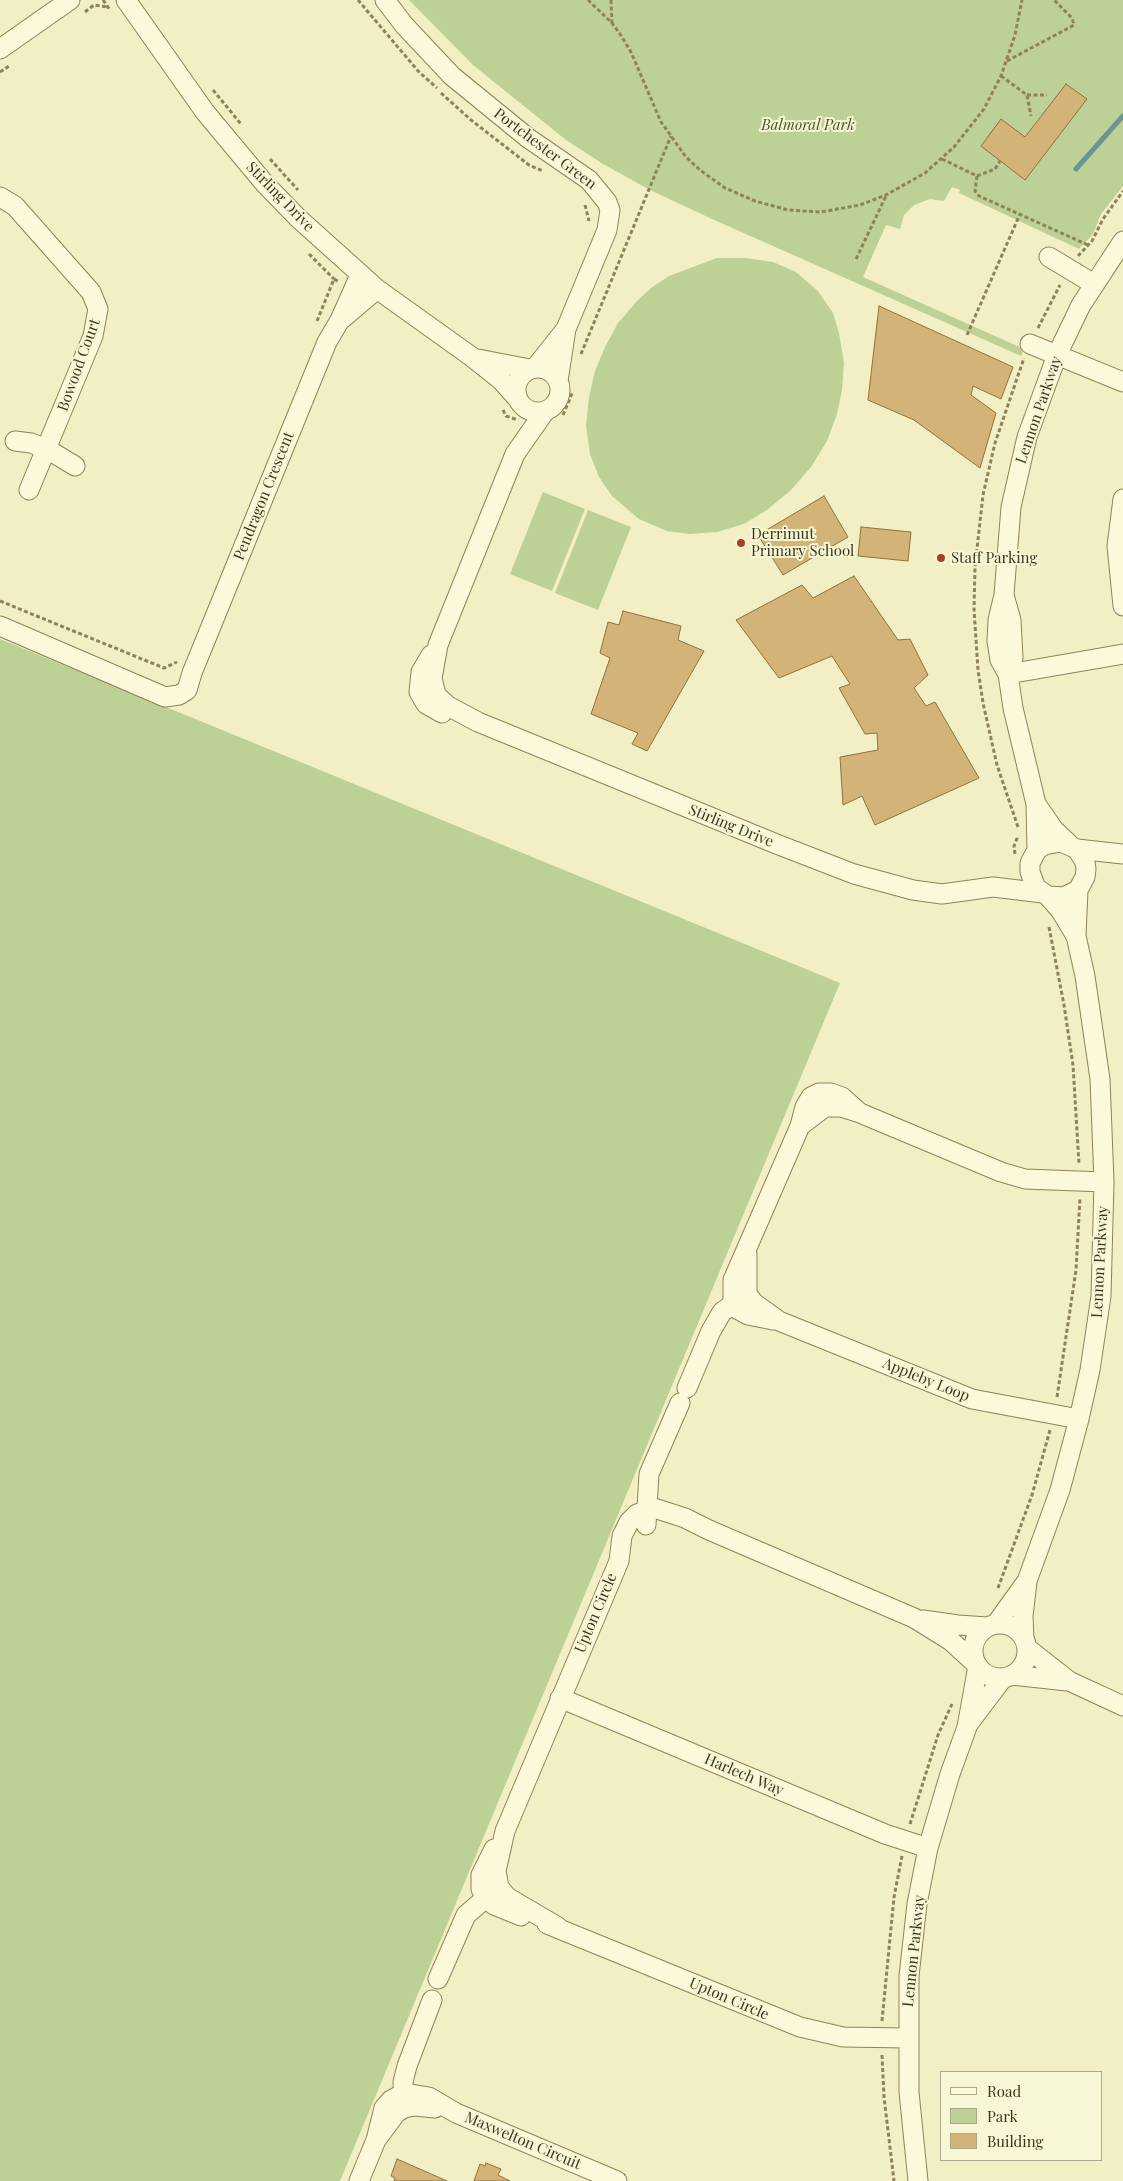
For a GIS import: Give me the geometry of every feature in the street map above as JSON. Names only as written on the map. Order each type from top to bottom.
[{"type":"street","points":[[0,49],[70,0]]},
{"type":"street","name":"Stirling Drive","points":[[126,0],[205,112],[236,150],[298,218],[377,289],[501,380],[519,401],[521,421],[515,454],[438,645],[432,678],[436,695],[448,706],[478,722],[778,845],[872,880],[912,890],[942,894],[993,887],[1046,895]]},
{"type":"street","name":"Portchester Green","points":[[385,0],[404,25],[452,76],[515,128],[596,186],[610,210],[610,219],[601,245],[566,329],[558,381]]},
{"type":"street","name":"Bowood Court","points":[[0,197],[15,206],[91,292],[98,309],[93,336],[29,490]]},
{"type":"street","name":"Lennon Parkway","points":[[1076,936],[1061,911],[1032,880],[1030,863],[1036,853],[1036,804],[1013,708],[1008,674],[1000,660],[997,641],[998,620],[1004,595],[1006,546],[1019,470],[1032,421],[1057,355],[1094,284],[1123,241]]},
{"type":"street","points":[[1049,257],[1094,284]]},
{"type":"street","name":"Pendragon Crescent","points":[[0,626],[150,688],[172,686],[182,682],[192,673],[327,342],[340,320],[360,275]]},
{"type":"street","name":"Pendragon Crescent","points":[[340,320],[377,289]]},
{"type":"street","name":"Portchester Green","points":[[532,369],[566,329]]},
{"type":"street","points":[[1030,344],[1123,382]]},
{"type":"street","name":"Stirling Drive","points":[[472,357],[532,369]]},
{"type":"street","points":[[532,369],[548,371],[558,381],[559,395],[556,402],[545,411],[532,411],[519,401],[516,391],[519,378],[532,369]]},
{"type":"street","name":"Stirling Drive","points":[[515,454],[545,411]]},
{"type":"street","points":[[14,442],[30,443],[47,448],[75,466]]},
{"type":"street","points":[[1123,499],[1118,528],[1117,564],[1123,606]]},
{"type":"street","points":[[1008,674],[1123,654]]},
{"type":"street","name":"Lennon Parkway","points":[[1026,1643],[1023,1616],[1027,1581],[1060,1490],[1080,1419],[1090,1370],[1101,1296],[1104,1182],[1100,1080],[1088,994],[1076,936],[1080,887],[1085,877],[1085,862],[1073,846],[1054,830],[1036,804]]},
{"type":"street","points":[[1036,853],[1052,842],[1120,855]]},
{"type":"street","name":"Stirling Drive","points":[[993,887],[1019,872],[1036,853]]},
{"type":"street","points":[[1046,895],[1064,897],[1080,887],[1120,855]]},
{"type":"street","points":[[1068,1681],[989,1676],[951,1641],[914,1618],[709,1530],[660,1522],[646,1517],[649,1474],[711,1331],[722,1312],[740,1298],[733,1280],[747,1254],[800,1126],[822,1100],[860,1112],[1001,1172],[1025,1179],[1104,1182]]},
{"type":"street","name":"Appleby Loop","points":[[740,1298],[737,1309],[748,1315],[779,1321],[972,1399],[1080,1419]]},
{"type":"street","name":"Upton Circle","points":[[646,1517],[619,1561],[505,1831],[492,1893],[507,1897],[558,1927],[800,2027],[843,2037],[907,2038]]},
{"type":"street","name":"Lennon Parkway","points":[[991,1625],[1027,1581]]},
{"type":"street","points":[[914,1618],[958,1625],[1012,1626],[1026,1643],[1068,1681],[1123,1706]]},
{"type":"street","points":[[977,1665],[973,1647],[975,1639],[991,1625]]},
{"type":"street","points":[[1007,1677],[1024,1664],[1026,1643]]},
{"type":"street","name":"Lennon Parkway","points":[[918,2181],[908,2092],[908,1976],[917,1904],[928,1848],[950,1774],[967,1727],[977,1665]]},
{"type":"street","name":"Lennon Parkway","points":[[967,1727],[990,1692],[1007,1677]]},
{"type":"street","name":"Harlech Way","points":[[560,1698],[884,1834],[928,1848]]},
{"type":"street","points":[[438,1979],[466,1916],[492,1893]]},
{"type":"street","points":[[359,2181],[376,2140],[404,2100],[403,2082],[407,2066],[432,2000]]},
{"type":"street","name":"Maxwelton Circuit","points":[[404,2100],[415,2106],[456,2113],[617,2181]]},
{"type":"path","points":[[588,0],[612,23],[631,52],[652,106],[686,157],[712,179],[739,195],[771,206],[802,212],[827,211],[860,205],[886,195],[925,173],[942,158],[974,123],[1001,76],[1015,35],[1022,0]]},
{"type":"path","points":[[611,0],[612,23]]},
{"type":"path","points":[[1007,61],[1074,25],[1072,18],[1054,0]]},
{"type":"path","points":[[1001,76],[1027,95],[1047,95]]},
{"type":"path","points":[[213,89],[244,127]]},
{"type":"path","points":[[1027,95],[1031,116]]},
{"type":"path","points":[[579,360],[671,136]]},
{"type":"path","points":[[551,176],[543,172],[554,156]]},
{"type":"path","points":[[269,158],[302,194]]},
{"type":"path","points":[[942,158],[977,176],[995,169],[1000,161]]},
{"type":"path","points":[[977,176],[976,191],[979,196],[1088,245]]},
{"type":"path","points":[[856,259],[886,195]]},
{"type":"path","points":[[579,199],[585,206],[590,222]]},
{"type":"path","points":[[967,336],[1020,214]]},
{"type":"path","points":[[315,324],[334,279],[352,293]]},
{"type":"path","points":[[0,601],[164,668],[177,662],[181,653]]},
{"type":"green space","name":"Balmoral Park","points":[[409,0],[1123,0],[1123,186],[1101,214],[1093,234],[1079,249],[959,193],[960,190],[952,187],[944,201],[930,199],[914,205],[904,215],[900,229],[886,225],[863,277],[1024,349],[1021,356],[712,219],[650,190],[603,164],[566,140],[473,65]]},
{"type":"green space","points":[[717,258],[745,258],[773,262],[796,272],[818,291],[833,313],[839,333],[844,363],[842,390],[837,414],[827,441],[811,467],[791,490],[767,510],[744,524],[717,532],[690,534],[667,531],[639,519],[612,496],[599,477],[590,454],[586,426],[589,397],[595,371],[605,347],[618,323],[637,301],[651,288],[669,276]]},
{"type":"green space","points":[[543,492],[585,509],[552,591],[510,574]]},
{"type":"green space","points":[[588,510],[631,527],[598,610],[555,593]]},
{"type":"green space","points":[[0,639],[840,983],[340,2181],[0,2181]]},
{"type":"building","points":[[1066,84],[1087,99],[1025,180],[981,146],[1001,119],[1025,137]]},
{"type":"building","points":[[879,306],[1013,367],[1001,399],[973,386],[971,395],[996,413],[980,468],[914,420],[868,400]]},
{"type":"building","points":[[824,496],[848,537],[783,575],[758,535]]},
{"type":"building","points":[[861,527],[911,532],[908,561],[858,556]]},
{"type":"building","points":[[854,576],[898,640],[910,639],[928,675],[914,688],[926,706],[935,702],[979,778],[875,825],[862,796],[843,805],[840,757],[878,750],[877,733],[865,734],[839,688],[850,684],[832,656],[779,678],[736,620],[802,585],[813,598]]},
{"type":"building","points":[[623,611],[681,626],[678,640],[704,651],[647,751],[632,744],[638,733],[591,714],[610,658],[600,653],[608,622],[619,625]]},
{"type":"building","points":[[397,2159],[447,2181],[394,2181],[395,2178],[391,2176]]},
{"type":"building","points":[[486,2163],[501,2169],[498,2175],[510,2181],[474,2181],[480,2164],[485,2166]]},
{"type":"waterway","points":[[1076,169],[1123,116]]},
{"type":"place","name":"Derrimut Primary School","points":[[741,543]]},
{"type":"place","name":"Staff Parking","points":[[941,558]]}]
